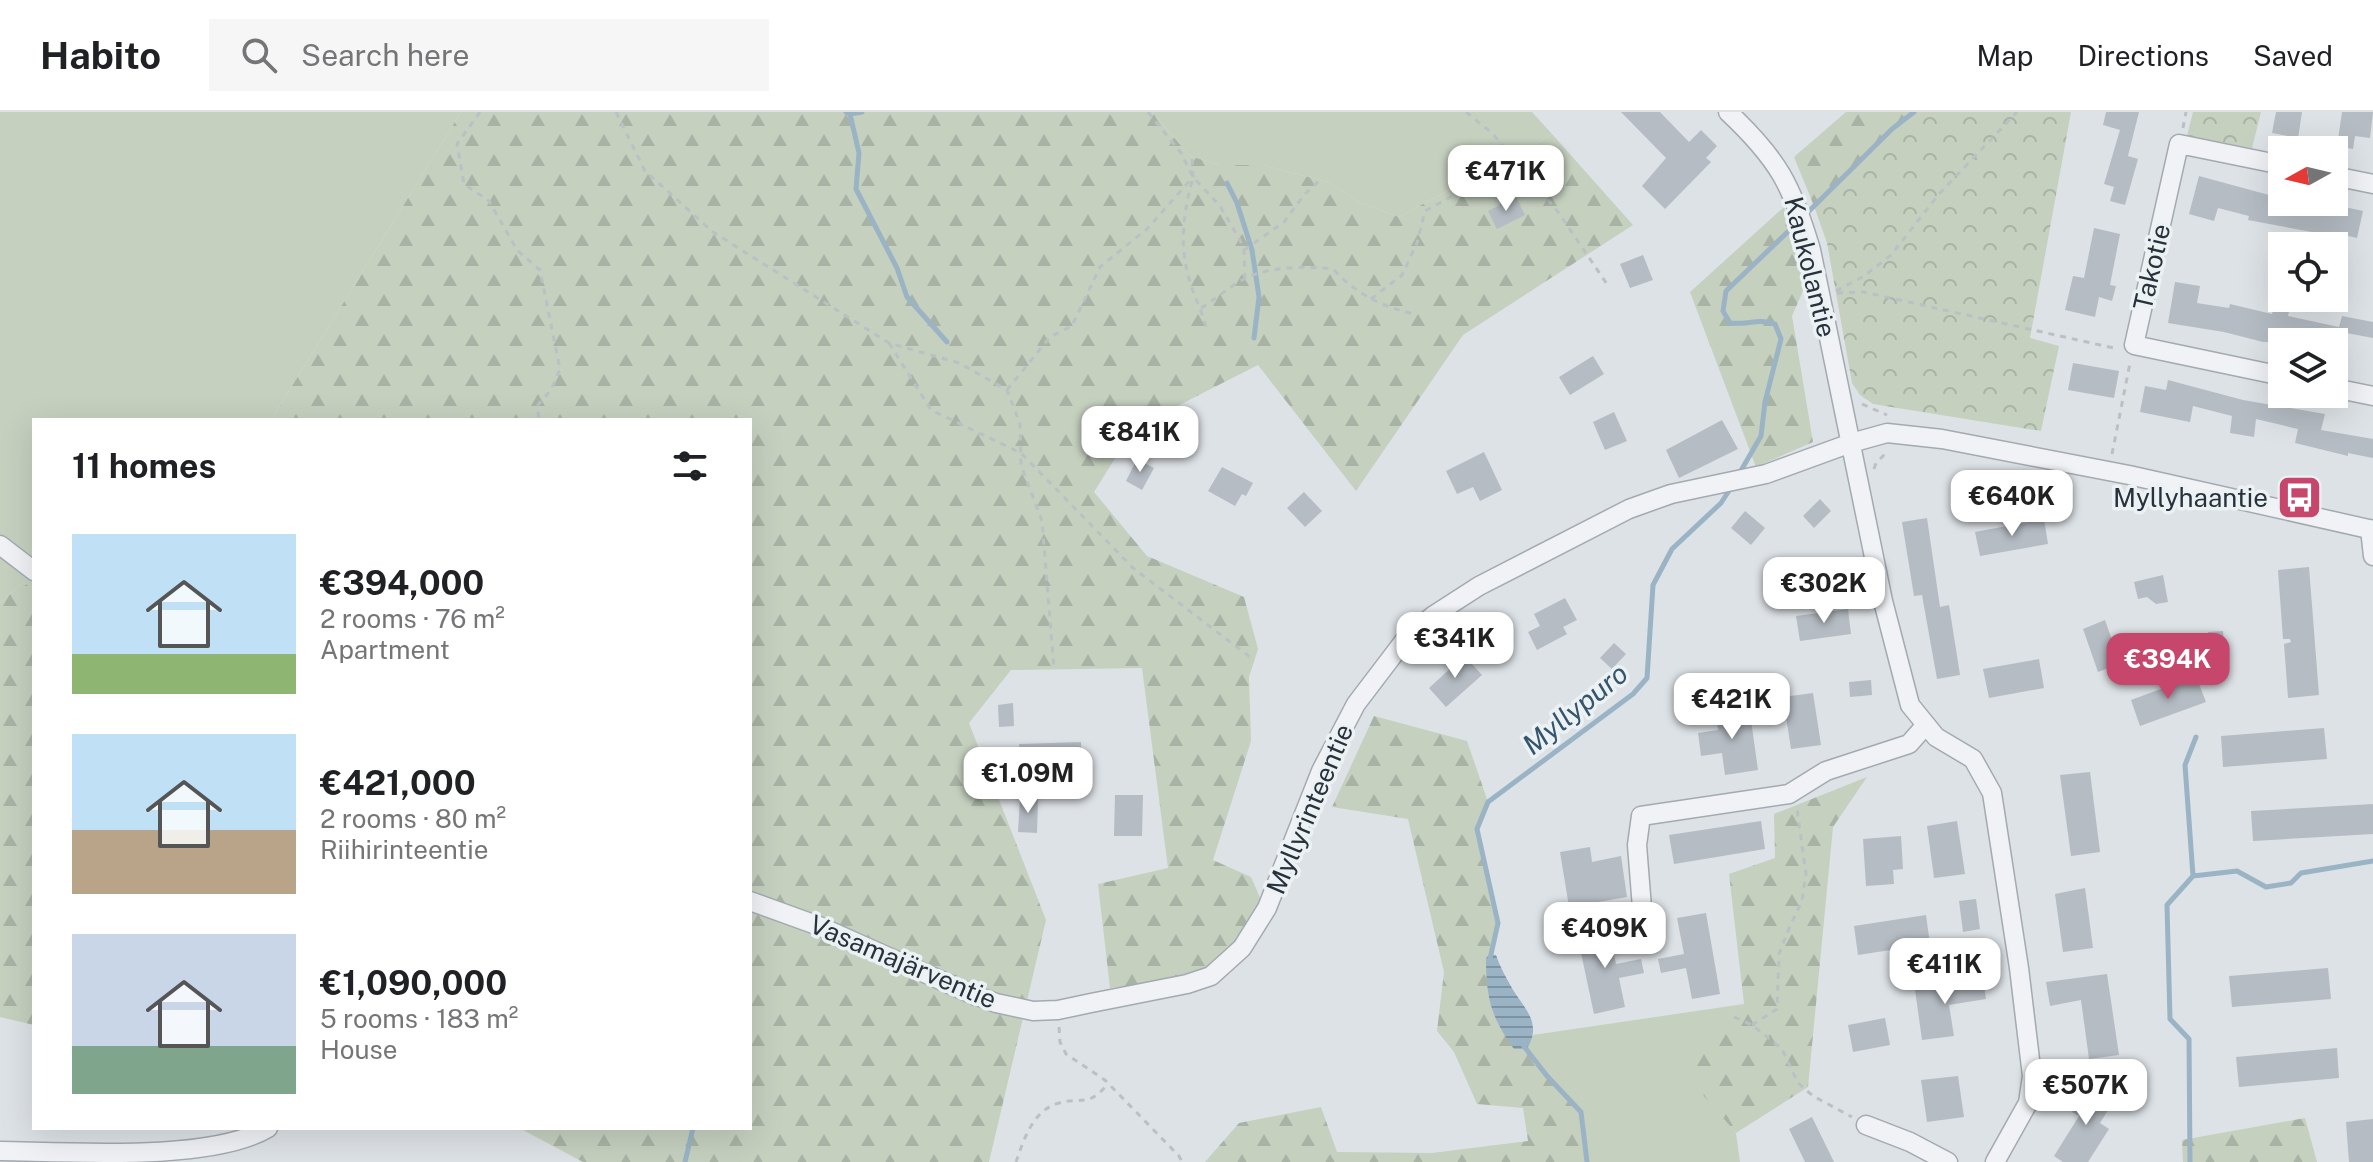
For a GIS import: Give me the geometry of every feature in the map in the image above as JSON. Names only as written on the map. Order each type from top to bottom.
[{"type":"street","name":"Kaukolantie","points":[[1728,112],[1778,167],[1794,198],[1811,250],[1886,616],[1910,705],[1925,726]]},
{"type":"street","name":"Takotie","points":[[2268,162],[2179,144],[2134,345],[2268,373]]},
{"type":"street","points":[[2348,179],[2373,184]]},
{"type":"street","points":[[2348,391],[2373,396]]},
{"type":"street","points":[[1851,443],[1887,433],[1942,439],[2129,475],[2372,529],[2373,556]]},
{"type":"street","name":"Myllyrinteentie","points":[[1058,1010],[1187,984],[1211,976],[1227,964],[1242,948],[1267,908],[1321,771],[1356,704],[1407,637],[1434,615],[1479,586],[1629,509],[1671,494],[1743,480],[1851,443]]},
{"type":"street","points":[[0,545],[32,569]]},
{"type":"street","points":[[1642,908],[1637,845],[1641,816],[1789,794],[1826,771],[1909,744],[1925,726],[1936,737],[1973,759],[1986,780],[1994,808],[2032,1076],[2028,1103],[1995,1162]]},
{"type":"street","name":"Vasamajärventie","points":[[752,902],[819,926],[996,1003],[1033,1011],[1058,1010]]},
{"type":"street","points":[[1866,1125],[1910,1142],[1948,1162]]},
{"type":"street","points":[[0,1151],[149,1157],[229,1145],[263,1130]]},
{"type":"path","points":[[480,112],[457,144],[464,184],[489,201],[517,250],[540,270],[560,369],[551,390],[537,406],[539,418]]},
{"type":"path","points":[[616,112],[645,171],[713,232],[889,343],[959,363],[1007,390],[1020,424],[1021,465],[1042,521],[1054,669]]},
{"type":"path","points":[[1148,112],[1181,153],[1193,177],[1220,206],[1244,250],[1245,279]]},
{"type":"path","points":[[1466,112],[1492,133],[1558,212],[1609,287]]},
{"type":"path","points":[[2017,112],[1939,194],[1891,255],[1864,276],[1833,293],[1864,292],[2115,350],[2134,345],[2113,457]]},
{"type":"path","points":[[1371,299],[1402,275],[1417,243],[1425,211],[1467,188],[1473,170],[1502,147]]},
{"type":"path","points":[[1192,157],[1193,177],[1182,238],[1190,284],[1207,331]]},
{"type":"path","points":[[1007,390],[1050,337],[1072,326],[1100,267],[1147,229],[1193,177]]},
{"type":"path","points":[[1244,250],[1284,222],[1320,180]]},
{"type":"path","points":[[1201,308],[1245,279],[1270,271],[1310,267],[1333,269],[1348,285],[1389,309],[1415,314]]},
{"type":"path","points":[[889,343],[931,410],[1021,453],[1133,568],[1254,660]]},
{"type":"path","points":[[1860,403],[1888,415],[1889,451],[1876,463],[1873,476]]},
{"type":"path","points":[[1752,1025],[1777,1009],[1779,954],[1802,901],[1806,874],[1797,819],[1797,789]]},
{"type":"path","points":[[1058,1010],[1060,1042],[1066,1054],[1105,1080],[1182,1162]]},
{"type":"path","points":[[1734,1017],[1752,1025],[1782,1049],[1798,1083],[1813,1096],[1866,1125]]},
{"type":"path","points":[[1016,1162],[1024,1141],[1043,1110],[1060,1102],[1092,1099],[1105,1087],[1105,1080]]},
{"type":"green space","points":[[0,112],[461,112],[272,418],[32,418],[32,589],[23,582],[0,603]]},
{"type":"green space","points":[[461,112],[1152,112],[1190,156],[1220,165],[1262,165],[1328,182],[1360,203],[1400,217],[1552,134],[1633,225],[1463,335],[1356,491],[1258,365],[1134,428],[1094,492],[1147,556],[1244,597],[1258,649],[1249,677],[1251,741],[1213,860],[1251,877],[1261,900],[1240,935],[1212,964],[1176,979],[1110,988],[1098,884],[1168,868],[1142,668],[1011,670],[969,723],[1046,920],[989,1162],[583,1162],[523,1130],[752,1130],[752,418],[272,418]]},
{"type":"green space","points":[[1152,112],[1532,112],[1552,134],[1400,217],[1360,203],[1328,182],[1262,165],[1220,165],[1190,156]]},
{"type":"green space","points":[[1846,112],[1914,112],[1892,129],[1814,206],[1794,157]]},
{"type":"green space","points":[[1914,112],[2071,112],[2030,338],[2059,346],[2041,431],[1873,404],[1860,395],[1852,383],[1827,243],[1814,206],[1892,129]]},
{"type":"green space","points":[[2193,112],[2261,112],[2252,148],[2187,136]]},
{"type":"green space","points":[[1784,207],[1806,284],[1792,316],[1813,442],[1756,467],[1690,292]]},
{"type":"green space","points":[[23,582],[32,589],[32,1025],[0,1017],[0,603]]},
{"type":"green space","points":[[1374,716],[1467,741],[1488,802],[1477,830],[1493,895],[1497,930],[1494,945],[1486,958],[1514,1049],[1527,1049],[1581,1112],[1587,1162],[1205,1162],[1239,1123],[1321,1107],[1337,1152],[1432,1153],[1528,1141],[1523,1108],[1477,1104],[1454,1052],[1437,1031],[1444,972],[1408,819],[1332,807]]},
{"type":"green space","points":[[1867,777],[1833,827],[1808,1087],[1736,1133],[1677,1065],[1744,1004],[1729,874],[1775,858],[1774,814]]},
{"type":"green space","points":[[1744,1004],[1678,1065],[1736,1133],[1740,1162],[1587,1162],[1571,1117],[1527,1049],[1533,1035]]},
{"type":"green space","points":[[2305,1118],[2317,1162],[2183,1162],[2182,1140]]},
{"type":"water","points":[[1490,954],[1496,955],[1533,1025],[1527,1049],[1514,1049],[1495,1017],[1487,985],[1486,958]]},
{"type":"building","points":[[1621,112],[1660,112],[1689,142],[1701,130],[1717,146],[1706,158],[1711,162],[1665,209],[1642,186],[1666,158]]},
{"type":"building","points":[[2106,112],[2139,112],[2128,156],[2138,159],[2125,205],[2110,201],[2114,187],[2104,184],[2120,130],[2103,125]]},
{"type":"building","points":[[2276,112],[2302,112],[2298,136],[2272,133]]},
{"type":"building","points":[[2342,112],[2373,112],[2370,138],[2355,136],[2353,149],[2348,148],[2348,136],[2338,136]]},
{"type":"building","points":[[2199,176],[2268,195],[2268,216],[2348,216],[2348,208],[2363,211],[2357,238],[2348,236],[2348,232],[2312,232],[2248,220],[2249,216],[2218,208],[2214,221],[2189,214]]},
{"type":"building","points":[[1516,197],[1525,215],[1497,229],[1488,211]]},
{"type":"building","points":[[2094,228],[2120,234],[2110,285],[2116,286],[2112,301],[2099,297],[2095,317],[2065,310],[2073,276],[2084,278]]},
{"type":"building","points":[[1643,255],[1653,280],[1630,288],[1620,264]]},
{"type":"building","points":[[2175,282],[2200,286],[2197,303],[2229,308],[2230,304],[2272,314],[2289,312],[2288,316],[2339,327],[2342,316],[2373,322],[2373,338],[2348,333],[2348,328],[2268,328],[2268,342],[2263,342],[2168,323]]},
{"type":"building","points":[[1593,356],[1604,374],[1570,395],[1559,377]]},
{"type":"building","points":[[2073,363],[2119,371],[2114,398],[2068,390]]},
{"type":"building","points":[[2168,380],[2268,404],[2268,408],[2325,414],[2321,430],[2373,439],[2373,458],[2348,453],[2348,456],[2295,443],[2298,429],[2256,419],[2254,437],[2230,433],[2232,416],[2193,406],[2190,422],[2140,412],[2145,386],[2166,390]]},
{"type":"building","points":[[1614,412],[1627,441],[1605,450],[1593,422]]},
{"type":"building","points":[[1722,420],[1738,449],[1679,478],[1666,450]]},
{"type":"building","points":[[1484,452],[1502,490],[1480,501],[1473,487],[1457,494],[1446,471]]},
{"type":"building","points":[[1137,459],[1154,468],[1142,490],[1126,481]]},
{"type":"building","points":[[1222,467],[1253,483],[1246,496],[1242,494],[1235,506],[1208,491]]},
{"type":"building","points":[[1304,492],[1322,511],[1305,527],[1287,508]]},
{"type":"building","points":[[1820,499],[1831,511],[1814,528],[1803,516]]},
{"type":"building","points":[[1745,511],[1765,528],[1751,545],[1731,528]]},
{"type":"building","points":[[1927,518],[1940,607],[1949,605],[1960,675],[1937,679],[1922,595],[1914,596],[1902,522]]},
{"type":"building","points":[[2044,519],[2048,544],[1980,556],[1975,532]]},
{"type":"building","points":[[2309,567],[2319,695],[2288,698],[2284,644],[2291,642],[2290,639],[2283,639],[2278,570]]},
{"type":"building","points":[[2163,575],[2168,602],[2156,604],[2147,597],[2138,599],[2134,582]]},
{"type":"building","points":[[1565,598],[1577,620],[1563,627],[1567,634],[1537,650],[1528,632],[1540,626],[1534,614]]},
{"type":"building","points":[[1848,609],[1851,634],[1800,641],[1796,616]]},
{"type":"building","points":[[2105,620],[2113,643],[2121,639],[2125,656],[2118,659],[2119,664],[2098,672],[2083,629]]},
{"type":"building","points":[[2223,631],[2224,645],[2208,647],[2208,632]]},
{"type":"building","points":[[1614,643],[1626,654],[1612,669],[1600,658]]},
{"type":"building","points":[[1460,651],[1482,675],[1446,707],[1429,688],[1453,666],[1449,661]]},
{"type":"building","points":[[2039,659],[2044,688],[1989,698],[1983,669]]},
{"type":"building","points":[[2196,676],[2206,702],[2140,726],[2131,700]]},
{"type":"building","points":[[1871,680],[1872,695],[1850,697],[1849,682]]},
{"type":"building","points":[[1813,693],[1821,745],[1791,749],[1783,697]]},
{"type":"building","points":[[1013,703],[1014,726],[999,727],[998,705]]},
{"type":"building","points":[[1749,706],[1758,770],[1725,775],[1722,753],[1701,756],[1698,733],[1718,730],[1715,711]]},
{"type":"building","points":[[2324,728],[2327,759],[2223,767],[2221,736]]},
{"type":"building","points":[[1081,742],[1082,768],[1042,768],[1042,762],[1020,763],[1019,744]]},
{"type":"building","points":[[2090,772],[2100,852],[2071,856],[2060,775]]},
{"type":"building","points":[[1115,795],[1143,795],[1142,836],[1114,836]]},
{"type":"building","points":[[1020,798],[1038,798],[1037,833],[1018,832]]},
{"type":"building","points":[[2373,804],[2373,834],[2253,841],[2251,811]]},
{"type":"building","points":[[1761,821],[1765,849],[1674,864],[1669,835]]},
{"type":"building","points":[[1957,821],[1965,874],[1934,878],[1927,826]]},
{"type":"building","points":[[1901,836],[1903,869],[1893,870],[1894,884],[1866,886],[1863,839]]},
{"type":"building","points":[[1590,847],[1592,862],[1621,856],[1627,897],[1569,907],[1560,852]]},
{"type":"building","points":[[2085,888],[2093,948],[2063,952],[2055,894]]},
{"type":"building","points":[[1976,899],[1980,929],[1963,932],[1959,901]]},
{"type":"building","points":[[1706,913],[1720,994],[1692,999],[1686,968],[1661,973],[1658,959],[1684,954],[1677,918]]},
{"type":"building","points":[[1926,915],[1930,944],[1858,955],[1854,926]]},
{"type":"building","points":[[1608,927],[1616,964],[1641,959],[1644,973],[1619,978],[1625,1007],[1594,1014],[1577,934]]},
{"type":"building","points":[[2328,968],[2331,999],[2232,1007],[2229,976]]},
{"type":"building","points":[[2107,974],[2119,1055],[2089,1059],[2081,1000],[2050,1006],[2046,982]]},
{"type":"building","points":[[1983,978],[1986,999],[1949,1005],[1954,1036],[1922,1040],[1915,990]]},
{"type":"building","points":[[1885,1018],[1890,1045],[1853,1052],[1848,1025]]},
{"type":"building","points":[[2337,1048],[2339,1078],[2239,1087],[2236,1057]]},
{"type":"building","points":[[1958,1076],[1964,1117],[1927,1122],[1921,1080]]},
{"type":"building","points":[[2090,1083],[2115,1099],[2100,1123],[2109,1129],[2088,1162],[2063,1162],[2054,1156],[2079,1116],[2072,1112]]},
{"type":"building","points":[[1812,1117],[1834,1162],[1805,1162],[1789,1129]]},
{"type":"building","points":[[2373,1119],[2373,1162],[2349,1162],[2346,1122]]},
{"type":"waterway","points":[[846,112],[862,112]]},
{"type":"waterway","name":"Myllypuro","points":[[1804,216],[1892,129],[1914,112]]},
{"type":"waterway","points":[[850,114],[859,153],[856,189],[897,268],[907,297],[947,342]]},
{"type":"waterway","points":[[1227,183],[1252,250],[1259,297],[1254,338]]},
{"type":"waterway","name":"Myllypuro","points":[[1739,474],[1761,436],[1765,402],[1781,339],[1775,324],[1730,323],[1723,311],[1726,291],[1797,223]]},
{"type":"waterway","name":"Myllypuro","points":[[1490,959],[1498,923],[1477,829],[1488,802],[1633,694],[1647,678],[1653,585],[1672,549],[1721,503],[1732,486]]},
{"type":"waterway","points":[[2193,876],[2185,765],[2196,737]]},
{"type":"waterway","points":[[2190,1162],[2189,1039],[2170,1019],[2167,905],[2193,876],[2237,871],[2266,887],[2291,883],[2301,873],[2373,861]]},
{"type":"waterway","name":"Myllypuro","points":[[1523,1045],[1581,1112],[1587,1162]]},
{"type":"waterway","points":[[685,1162],[693,1130]]},
{"type":"place","name":"Myllyhaantie","points":[[2299,498]]}]
